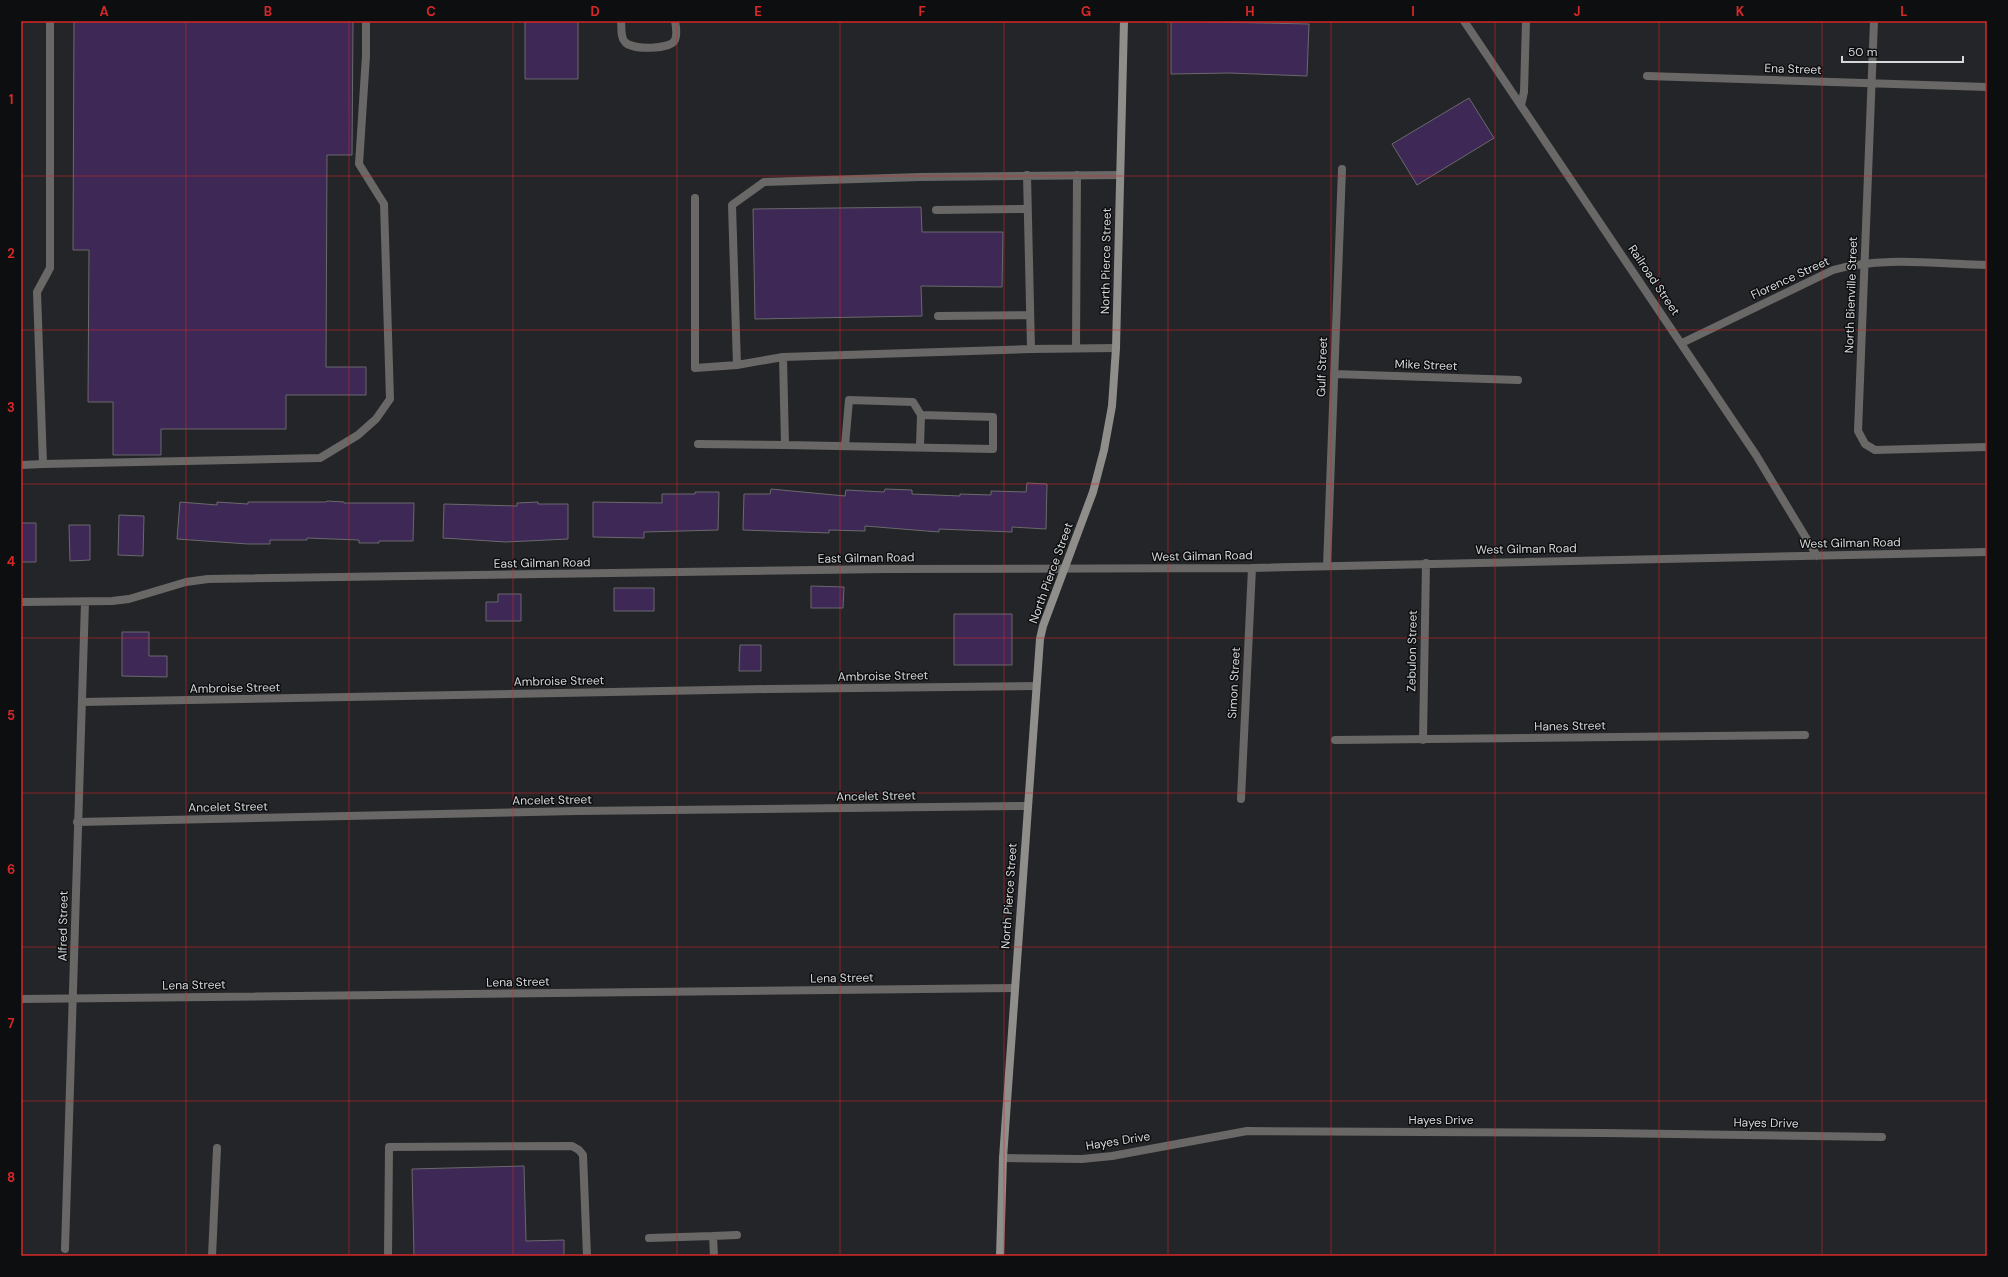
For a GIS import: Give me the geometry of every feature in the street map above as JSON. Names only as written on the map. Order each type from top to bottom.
[{"type":"street","points":[[43,464],[38,292],[50,268],[50,21]]},
{"type":"street","points":[[21,465],[320,458],[358,435],[376,419],[390,399],[384,204],[359,164],[366,56],[366,21]]},
{"type":"street","points":[[622,21],[622,37],[631,47],[665,47],[672,44],[676,39],[676,21]]},
{"type":"street","name":"North Pierce Street","points":[[1000,1256],[1003,1158],[1014,988],[1040,639],[1043,626],[1093,492],[1104,450],[1112,406],[1116,348],[1124,21]]},
{"type":"street","name":"Railroad Street","points":[[1464,21],[1756,455],[1817,556]]},
{"type":"street","points":[[1521,105],[1524,92],[1526,21]]},
{"type":"street","name":"North Bienville Street","points":[[1874,21],[1858,431],[1862,440],[1869,447],[1875,450],[1987,447]]},
{"type":"street","name":"Ena Street","points":[[1647,76],[1987,87]]},
{"type":"street","name":"Gulf Street","points":[[1327,566],[1342,169]]},
{"type":"street","points":[[737,365],[732,205],[764,182],[1027,175],[1120,175]]},
{"type":"street","points":[[1027,175],[1031,349]]},
{"type":"street","points":[[1076,176],[1076,348]]},
{"type":"street","points":[[695,198],[695,368],[737,365],[783,357],[1031,349],[1116,348]]},
{"type":"street","points":[[936,210],[1027,209]]},
{"type":"street","name":"Florence Street","points":[[1682,343],[1833,270],[1864,263],[1987,265]]},
{"type":"street","points":[[938,316],[1030,315]]},
{"type":"street","points":[[783,357],[785,446]]},
{"type":"street","name":"Mike Street","points":[[1334,374],[1518,380]]},
{"type":"street","points":[[845,446],[849,400],[913,402],[921,416],[920,447]]},
{"type":"street","points":[[698,444],[993,449],[993,417],[921,416]]},
{"type":"street","name":"West Gilman Road","points":[[1065,570],[1252,568],[1426,563],[1987,552]]},
{"type":"street","name":"Zebulon Street","points":[[1423,740],[1426,563]]},
{"type":"street","name":"Simon Street","points":[[1241,799],[1252,568]]},
{"type":"street","name":"East Gilman Road","points":[[21,602],[85,602],[129,599],[174,585],[208,579],[886,569],[1065,570]]},
{"type":"street","name":"Alfred Street","points":[[65,1250],[74,999],[77,822],[85,602]]},
{"type":"street","name":"Ambroise Street","points":[[82,702],[761,689],[1036,686]]},
{"type":"street","name":"Hanes Street","points":[[1335,740],[1805,735]]},
{"type":"street","name":"Ancelet Street","points":[[77,822],[568,811],[1027,806]]},
{"type":"street","name":"Lena Street","points":[[21,999],[1014,988]]},
{"type":"street","name":"Hayes Drive","points":[[1003,1158],[1082,1159],[1112,1156],[1247,1131],[1596,1133],[1882,1137]]},
{"type":"street","points":[[388,1256],[388,1147],[564,1146],[572,1146],[579,1150],[583,1155],[587,1256]]},
{"type":"street","points":[[212,1256],[217,1148]]},
{"type":"street","points":[[649,1238],[737,1235]]},
{"type":"street","points":[[713,1236],[714,1256]]},
{"type":"building","points":[[74,21],[353,21],[352,155],[327,155],[326,367],[366,367],[366,395],[286,395],[286,429],[161,429],[161,455],[113,455],[113,402],[88,402],[89,250],[73,250]]},
{"type":"building","points":[[525,21],[578,21],[578,79],[525,79]]},
{"type":"building","points":[[1171,21],[1309,24],[1307,76],[1229,73],[1171,74]]},
{"type":"building","points":[[1469,98],[1494,138],[1417,185],[1392,144]]},
{"type":"building","points":[[921,207],[922,232],[1003,232],[1002,287],[921,286],[922,316],[755,319],[753,209]]},
{"type":"building","points":[[1027,483],[1047,484],[1046,529],[1012,527],[1012,532],[939,529],[939,532],[865,526],[865,531],[829,530],[829,533],[743,530],[744,494],[770,494],[771,489],[845,496],[846,490],[884,492],[885,489],[912,490],[912,494],[960,496],[960,494],[991,495],[991,491],[1026,492]]},
{"type":"building","points":[[695,492],[719,492],[718,530],[644,532],[644,538],[593,537],[593,502],[662,503],[662,494],[695,494]]},
{"type":"building","points":[[327,501],[344,503],[414,503],[413,541],[379,541],[379,543],[359,543],[359,540],[307,538],[307,540],[270,540],[270,544],[248,544],[177,539],[180,502],[217,505],[217,502],[248,504],[248,502]]},
{"type":"building","points":[[538,502],[538,504],[568,504],[568,539],[506,542],[443,538],[444,504],[517,506],[517,503]]},
{"type":"building","points":[[119,515],[144,516],[143,556],[118,555]]},
{"type":"building","points":[[21,523],[36,523],[36,562],[21,562]]},
{"type":"building","points":[[69,525],[90,525],[90,560],[70,561]]},
{"type":"building","points":[[811,586],[844,587],[843,608],[811,608]]},
{"type":"building","points":[[614,588],[654,588],[654,611],[614,611]]},
{"type":"building","points":[[498,594],[521,594],[521,621],[486,621],[486,602],[498,602]]},
{"type":"building","points":[[954,614],[1012,614],[1012,665],[954,665]]},
{"type":"building","points":[[122,632],[149,632],[149,656],[167,656],[167,677],[122,676]]},
{"type":"building","points":[[740,645],[761,645],[761,671],[739,671]]},
{"type":"building","points":[[524,1166],[526,1241],[564,1240],[564,1256],[414,1256],[412,1169]]}]
